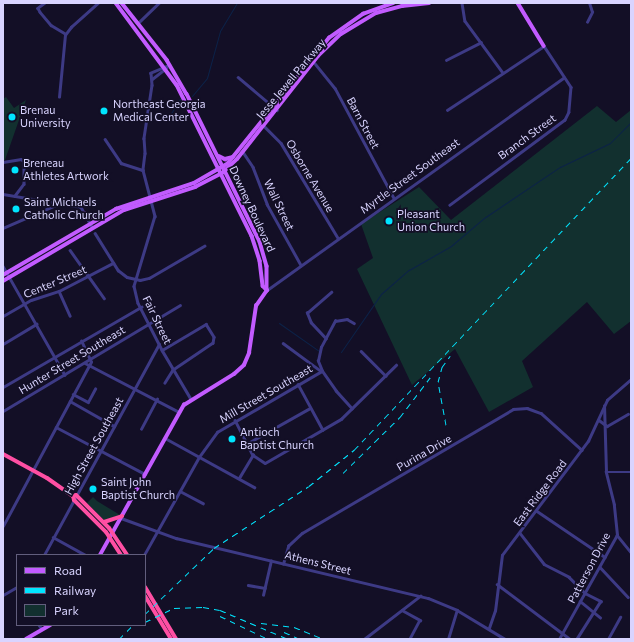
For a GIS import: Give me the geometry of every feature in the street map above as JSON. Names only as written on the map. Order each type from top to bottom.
[{"type":"highway","points":[[3,454],[32,470],[74,497],[104,522],[127,554]]},
{"type":"highway","points":[[74,497],[109,538],[120,554]]},
{"type":"highway","points":[[104,522],[122,517]]},
{"type":"highway","points":[[146,588],[171,639]]},
{"type":"highway","points":[[146,597],[176,639]]},
{"type":"main road","name":"Downey Boulevard","points":[[116,3],[166,67],[255,243],[263,286],[267,290]]},
{"type":"main road","name":"Downey Boulevard","points":[[122,3],[170,65],[225,171],[263,250],[267,266],[267,290]]},
{"type":"main road","name":"Jesse Jewell Parkway","points":[[151,199],[194,183],[218,169],[234,157],[275,108],[329,38],[350,21],[368,11],[393,3]]},
{"type":"main road","name":"Jesse Jewell Parkway","points":[[312,61],[341,34],[364,18],[402,6],[429,3]]},
{"type":"main road","name":"Branch Street","points":[[518,3],[544,46]]},
{"type":"main road","points":[[129,21],[137,23]]},
{"type":"main road","points":[[134,27],[142,29]]},
{"type":"main road","name":"Jesse Jewell Parkway","points":[[151,199],[195,187],[225,171],[264,126],[275,108]]},
{"type":"main road","points":[[216,154],[222,159],[234,157]]},
{"type":"main road","points":[[85,213],[93,218],[116,209],[151,199]]},
{"type":"main road","points":[[3,281],[92,227],[124,210],[151,199]]},
{"type":"main road","points":[[5,274],[116,209]]},
{"type":"main road","points":[[101,554],[179,412],[191,399],[234,374],[244,365],[249,353],[255,309],[267,290]]},
{"type":"main road","points":[[26,639],[48,626]]},
{"type":"street","points":[[45,3],[38,8],[40,12],[51,25],[66,34]]},
{"type":"street","points":[[59,97],[66,34],[97,3]]},
{"type":"street","points":[[137,23],[159,3]]},
{"type":"street","points":[[462,3],[465,21],[503,73]]},
{"type":"street","points":[[587,22],[592,12],[589,3]]},
{"type":"street","points":[[446,60],[481,42]]},
{"type":"street","points":[[447,110],[544,46]]},
{"type":"street","name":"Branch Street","points":[[450,205],[565,120],[571,98],[571,88],[544,46]]},
{"type":"street","name":"Barn Street","points":[[312,61],[335,88],[394,198]]},
{"type":"street","points":[[134,279],[154,221],[151,199],[142,170],[145,153],[144,138],[152,79],[151,73],[170,65]]},
{"type":"street","points":[[152,79],[166,67]]},
{"type":"street","points":[[238,77],[275,108]]},
{"type":"street","name":"Myrtle Street Southeast","points":[[267,290],[564,77]]},
{"type":"street","name":"Osborne Avenue","points":[[264,126],[281,143],[338,238]]},
{"type":"street","points":[[105,139],[121,163],[142,170]]},
{"type":"street","name":"Wall Street","points":[[243,152],[253,167],[267,204],[300,265]]},
{"type":"street","points":[[3,162],[21,159],[26,165],[24,186],[16,196]]},
{"type":"street","points":[[3,194],[81,207],[92,227]]},
{"type":"street","points":[[46,201],[48,207]]},
{"type":"street","points":[[3,228],[48,207],[58,204]]},
{"type":"street","points":[[96,233],[113,263],[122,274],[134,279],[149,278],[204,246]]},
{"type":"street","points":[[70,250],[75,253],[88,276],[104,298]]},
{"type":"street","name":"Center Street","points":[[3,316],[24,303],[59,291],[113,263]]},
{"type":"street","points":[[3,266],[5,274],[9,277],[65,375]]},
{"type":"street","name":"Fair Street","points":[[134,279],[134,292],[141,307],[162,350],[191,399]]},
{"type":"street","points":[[59,291],[70,316]]},
{"type":"street","points":[[326,339],[311,323],[307,313],[331,292]]},
{"type":"street","name":"Hunter Street Southeast","points":[[3,412],[180,304]]},
{"type":"street","points":[[3,387],[141,307]]},
{"type":"street","points":[[322,371],[318,361],[326,339],[337,320],[347,319],[354,323]]},
{"type":"street","points":[[3,344],[36,324]]},
{"type":"street","points":[[162,350],[204,325],[208,326],[214,337],[213,343],[173,370],[165,382]]},
{"type":"street","points":[[3,526],[89,365],[91,359],[81,342]]},
{"type":"street","points":[[283,343],[322,371]]},
{"type":"street","name":"High Street Southeast","points":[[44,554],[74,497],[159,344]]},
{"type":"street","points":[[361,351],[386,376]]},
{"type":"street","points":[[84,363],[157,399],[179,412]]},
{"type":"street","points":[[236,420],[253,455],[265,463],[323,430],[352,409],[396,366]]},
{"type":"street","name":"Mill Street Southeast","points":[[145,554],[199,457],[217,432],[322,371],[352,409]]},
{"type":"street","name":"East Ridge Road","points":[[489,628],[495,612],[497,584],[502,555],[582,450],[599,420],[604,405],[612,394],[631,379]]},
{"type":"street","points":[[298,384],[323,430]]},
{"type":"street","points":[[73,394],[88,402],[95,389]]},
{"type":"street","points":[[141,429],[157,399]]},
{"type":"street","points":[[70,400],[114,426]]},
{"type":"street","name":"Patterson Drive","points":[[559,639],[617,535],[614,505],[606,472],[604,441],[607,426],[604,405]]},
{"type":"street","points":[[248,443],[310,408]]},
{"type":"street","name":"Purina Drive","points":[[283,564],[288,546],[302,533],[513,409],[527,408],[541,413],[582,450]]},
{"type":"street","points":[[599,420],[607,426],[628,414]]},
{"type":"street","points":[[56,427],[100,452],[145,474]]},
{"type":"street","points":[[165,438],[254,487]]},
{"type":"street","points":[[239,478],[253,455]]},
{"type":"street","points":[[606,472],[631,472]]},
{"type":"street","points":[[180,491],[203,503]]},
{"type":"street","points":[[537,511],[605,557]]},
{"type":"street","name":"Athens Street","points":[[122,517],[156,532],[420,596],[457,610],[505,639]]},
{"type":"street","points":[[520,533],[544,564],[569,577],[585,593],[602,601],[577,639]]},
{"type":"street","points":[[617,535],[631,552]]},
{"type":"street","points":[[53,537],[84,554]]},
{"type":"street","points":[[263,595],[271,561]]},
{"type":"street","points":[[600,567],[628,597]]},
{"type":"street","points":[[497,584],[563,632],[570,639]]},
{"type":"street","points":[[248,585],[264,588]]},
{"type":"street","points":[[3,595],[16,588]]},
{"type":"street","points":[[364,639],[420,596]]},
{"type":"street","points":[[580,601],[600,617]]},
{"type":"street","points":[[402,610],[420,620],[410,639]]},
{"type":"street","points":[[448,639],[457,610]]},
{"type":"street","points":[[608,639],[620,616]]},
{"type":"street","points":[[40,626],[42,630]]},
{"type":"green space","points":[[6,97],[14,108],[26,100],[5,160],[3,160],[3,99]]},
{"type":"green space","points":[[597,106],[616,122],[631,110],[631,321],[614,334],[587,302],[522,361],[533,387],[489,412],[455,349],[412,385],[357,269],[373,258],[361,224],[419,187],[451,220]]},
{"type":"green space","points":[[93,497],[120,515],[104,520],[87,503]]},
{"type":"waterway","points":[[192,96],[207,78],[220,31],[237,3]]},
{"type":"waterway","points":[[170,115],[180,99]]},
{"type":"waterway","points":[[341,352],[381,294],[409,270],[451,246],[484,218],[560,167],[610,143],[631,122]]},
{"type":"waterway","points":[[279,323],[319,351]]},
{"type":"railway","points":[[146,613],[214,548],[309,486],[354,450],[631,158]]},
{"type":"railway","points":[[446,425],[438,382],[442,367],[450,356]]},
{"type":"railway","points":[[343,473],[400,417],[432,375]]},
{"type":"railway","points":[[146,622],[174,608],[203,607],[220,610],[288,639]]},
{"type":"railway","points":[[220,616],[268,639]]},
{"type":"railway","points":[[261,623],[294,627],[323,639]]},
{"type":"railway","points":[[119,639],[132,626]]},
{"type":"railway","points":[[284,632],[300,639]]},
{"type":"place","name":"Northeast Georgia Medical Center","points":[[104,111]]},
{"type":"place","name":"Brenau University","points":[[12,117]]},
{"type":"place","name":"Breneau Athletes Artwork","points":[[15,170]]},
{"type":"place","name":"Saint Michaels Catholic Church","points":[[16,209]]},
{"type":"place","name":"Pleasant Union Church","points":[[389,221]]},
{"type":"place","name":"Antioch Baptist Church","points":[[232,439]]},
{"type":"place","name":"Saint John Baptist Church","points":[[93,489]]}]
